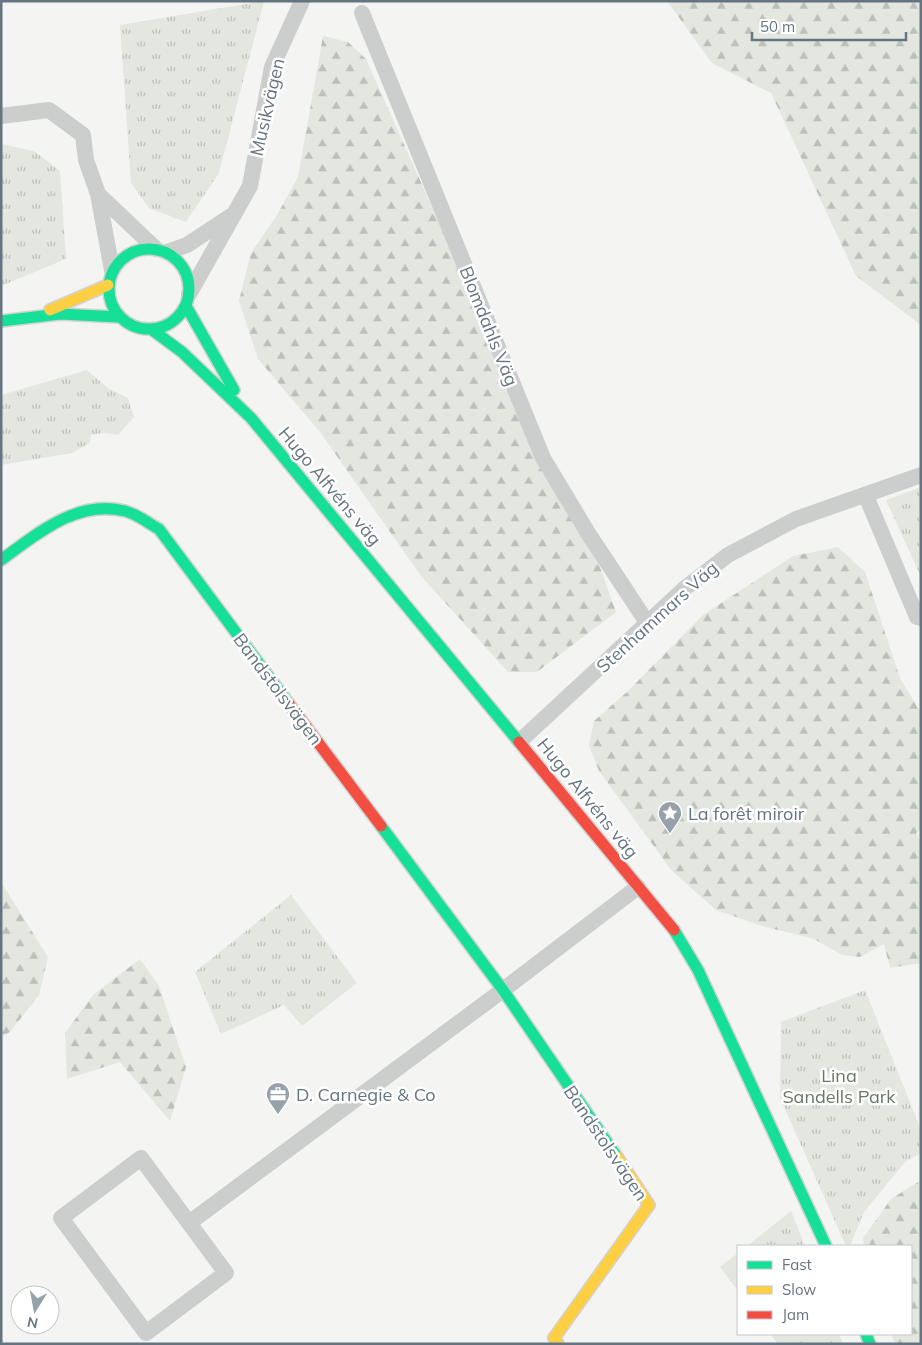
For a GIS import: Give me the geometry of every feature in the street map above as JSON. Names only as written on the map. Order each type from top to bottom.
[{"type":"street","name":"Musikvägen","points":[[187,300],[250,186],[272,67],[302,1]]},
{"type":"street","name":"Blomdahls Väg","points":[[362,13],[543,458],[588,533],[648,624]]},
{"type":"street","points":[[1,116],[49,110],[84,135],[86,160],[98,194],[110,277],[110,301],[119,316],[133,327],[151,329],[168,324],[178,317],[187,300],[188,280],[184,268],[98,194]]},
{"type":"street","name":"Musikvägen","points":[[162,251],[187,245],[235,213]]},
{"type":"street","points":[[41,314],[110,277],[123,257],[133,251],[162,251]]},
{"type":"street","name":"Hugo Alfvéns väg","points":[[187,300],[251,418]]},
{"type":"street","points":[[1,321],[41,314],[104,314],[119,316]]},
{"type":"street","name":"Hugo Alfvéns väg","points":[[151,329],[182,352],[251,418],[672,926],[698,970],[826,1245]]},
{"type":"street","name":"Stenhammars Väg","points":[[520,742],[685,588],[728,555],[796,520],[921,475]]},
{"type":"street","points":[[866,496],[917,617],[921,618]]},
{"type":"street","name":"Bandstolsvägen","points":[[1,560],[58,520],[87,509],[125,511],[159,528],[503,990],[649,1205],[554,1338],[558,1344]]},
{"type":"street","points":[[189,1223],[503,990],[638,887]]},
{"type":"street","points":[[141,1158],[189,1223],[226,1273],[146,1333],[61,1218],[141,1158]]},
{"type":"green space","points":[[264,1],[219,173],[186,222],[149,208],[131,183],[120,25]]},
{"type":"green space","points":[[667,1],[921,1],[921,325],[856,276],[771,93],[712,63]]},
{"type":"green space","points":[[323,36],[348,42],[366,59],[531,429],[588,533],[616,612],[537,672],[508,672],[421,576],[320,432],[258,359],[239,301],[251,253],[277,215],[298,177]]},
{"type":"green space","points":[[1,144],[34,151],[60,171],[66,259],[1,286]]},
{"type":"green space","points":[[87,370],[108,388],[128,398],[134,417],[118,435],[104,433],[91,435],[90,443],[72,453],[1,465],[1,395]]},
{"type":"green space","points":[[921,487],[921,577],[886,500]]},
{"type":"green space","points":[[838,547],[865,572],[900,678],[921,713],[921,830],[916,833],[921,843],[921,963],[890,968],[884,944],[860,957],[842,955],[814,939],[762,926],[716,910],[672,871],[599,771],[589,745],[594,721],[627,692],[703,615],[793,556]]},
{"type":"green space","points":[[1,882],[48,957],[39,995],[10,1032],[1,1037]]},
{"type":"green space","points":[[291,895],[357,983],[302,1026],[284,1005],[221,1034],[195,972]]},
{"type":"green space","points":[[140,959],[159,986],[186,1067],[170,1121],[120,1062],[67,1079],[65,1033],[93,995]]},
{"type":"green space","name":"Lina Sandells Park","points":[[865,990],[921,1130],[921,1153],[905,1162],[864,1212],[850,1245],[846,1245],[780,1098],[781,1022]]},
{"type":"green space","points":[[921,1180],[921,1344],[895,1344],[891,1335],[912,1335],[912,1245],[864,1245],[863,1238],[891,1199]]},
{"type":"green space","points":[[791,1211],[805,1245],[748,1245]]},
{"type":"green space","points":[[737,1254],[737,1290],[720,1267]]},
{"type":"green space","points":[[771,1335],[839,1335],[843,1344],[778,1344]]},
{"type":"traffic: fast","points":[[141,249],[157,249],[178,260],[189,281],[189,289],[189,297],[178,318],[157,329],[141,329],[127,323],[115,311],[109,297],[109,281],[115,267],[127,255],[141,249]]},
{"type":"traffic: fast","points":[[186,306],[234,390]]},
{"type":"traffic: fast","points":[[1,321],[60,314],[119,317]]},
{"type":"traffic: fast","points":[[151,329],[182,352],[251,418],[519,742]]},
{"type":"traffic: fast","points":[[1,560],[43,530],[74,514],[90,510],[107,509],[134,514],[159,529],[289,704]]},
{"type":"traffic: fast","points":[[381,826],[503,990],[617,1157]]},
{"type":"traffic: fast","points":[[674,930],[698,970],[826,1245]]},
{"type":"traffic: fast","points":[[866,1335],[870,1344]]},
{"type":"traffic: slow","points":[[50,310],[108,285]]},
{"type":"traffic: slow","points":[[558,1344],[554,1338],[649,1205],[617,1157]]},
{"type":"traffic: jam","points":[[289,704],[381,826]]},
{"type":"traffic: jam","points":[[519,742],[674,930]]},
{"type":"place","name":"La forêt miroir","points":[[670,834]]},
{"type":"place","name":"D. Carnegie & Co","points":[[278,1115]]}]
